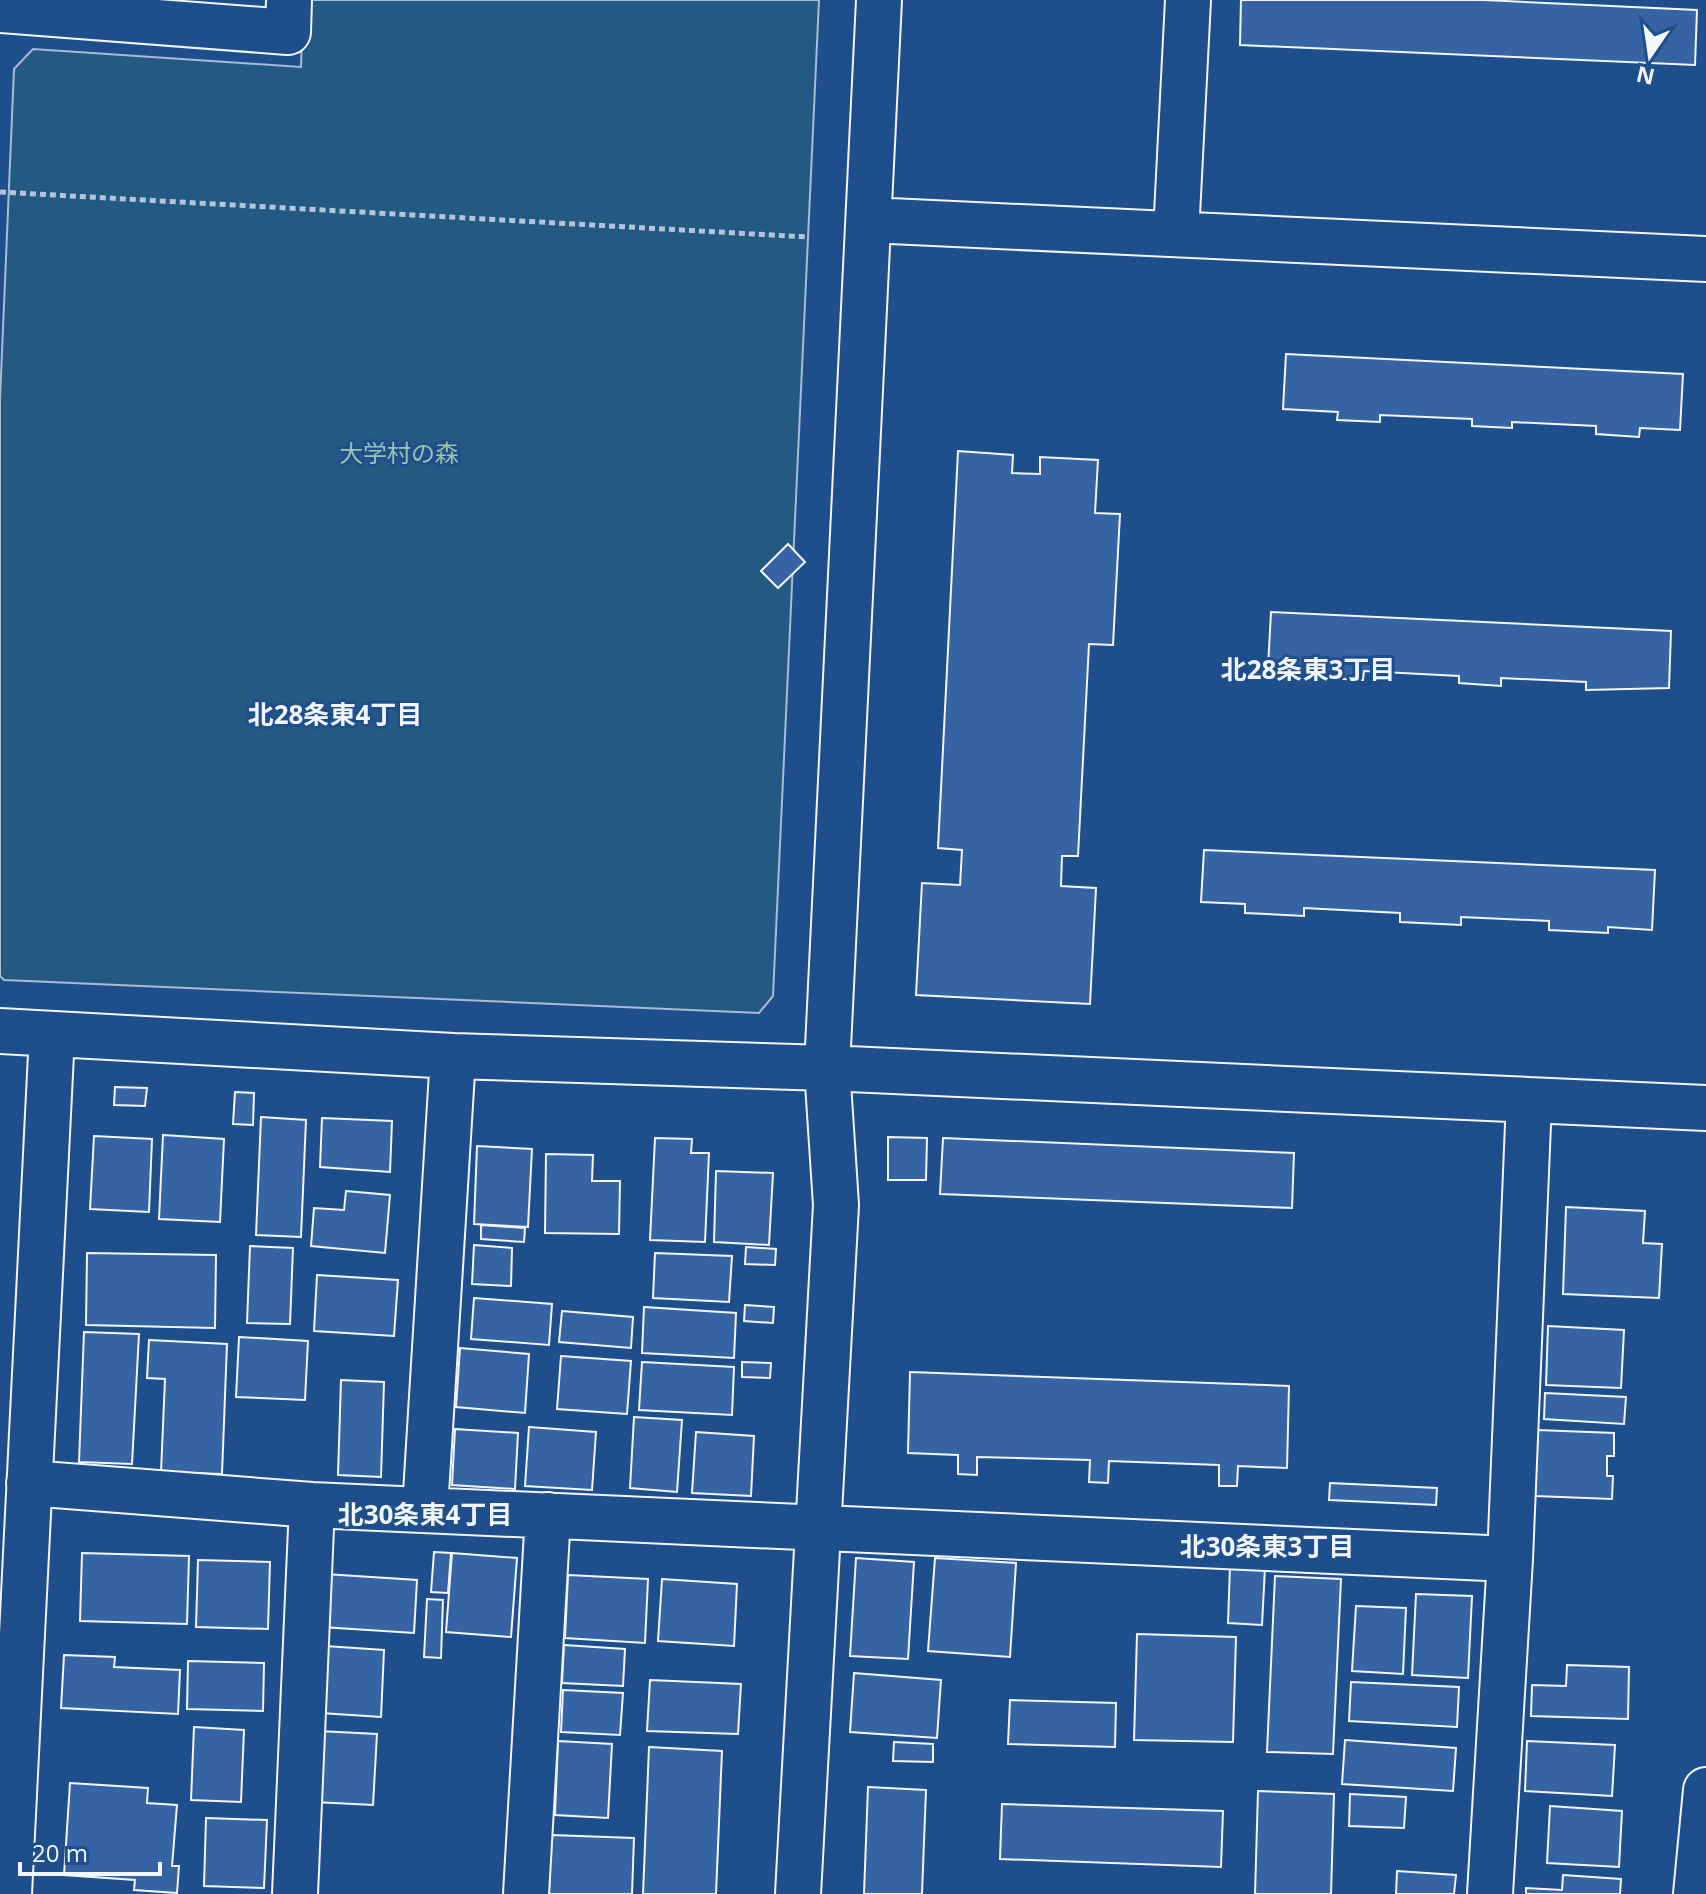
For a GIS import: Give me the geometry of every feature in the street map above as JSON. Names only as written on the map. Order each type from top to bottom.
[{"type":"street","points":[[0,10],[288,32],[289,0]]},
{"type":"street","points":[[798,1894],[836,1205],[827,1068],[879,0]]},
{"type":"street","points":[[1176,234],[1188,0]]},
{"type":"street","points":[[869,220],[1706,259]]},
{"type":"street","points":[[0,1031],[453,1056],[827,1068],[1706,1108]]},
{"type":"street","points":[[9,1894],[12,1594],[29,1483],[17,1369],[52,1034]]},
{"type":"street","points":[[425,1510],[453,1056]]},
{"type":"street","points":[[1490,1894],[1510,1559],[1529,1100]]},
{"type":"street","points":[[29,1483],[312,1505],[1510,1559]]},
{"type":"street","points":[[295,1894],[312,1505]]},
{"type":"street","points":[[526,1894],[548,1515]]},
{"type":"street","points":[[1696,1894],[1706,1790]]},
{"type":"path","points":[[0,192],[808,237]]},
{"type":"green space","name":"大学村の森","points":[[303,0],[819,0],[773,996],[759,1013],[4,980],[0,976],[0,399],[14,69],[33,49],[301,67]]},
{"type":"building","points":[[1241,0],[1484,0],[1697,10],[1695,65],[1240,45]]},
{"type":"building","points":[[1286,354],[1683,374],[1680,430],[1640,428],[1639,437],[1596,434],[1596,426],[1512,422],[1512,428],[1472,426],[1472,419],[1380,415],[1380,422],[1337,420],[1338,412],[1283,409]]},
{"type":"building","points":[[958,451],[1013,455],[1012,473],[1040,474],[1040,457],[1098,460],[1095,513],[1120,514],[1113,645],[1089,644],[1078,856],[1062,856],[1061,886],[1096,888],[1090,1004],[916,995],[922,883],[960,885],[962,850],[938,848]]},
{"type":"building","points":[[788,544],[805,562],[778,588],[761,571]]},
{"type":"building","points":[[1271,612],[1671,631],[1669,688],[1586,690],[1586,682],[1501,678],[1501,686],[1459,683],[1459,676],[1364,671],[1363,680],[1324,678],[1325,670],[1268,668]]},
{"type":"building","points":[[1204,850],[1655,870],[1652,930],[1608,927],[1608,933],[1549,930],[1549,921],[1461,917],[1461,925],[1400,922],[1400,913],[1304,908],[1304,916],[1245,913],[1245,904],[1201,902]]},
{"type":"building","points":[[115,1087],[147,1088],[145,1106],[114,1105]]},
{"type":"building","points":[[235,1092],[254,1093],[253,1125],[233,1124]]},
{"type":"building","points":[[261,1117],[306,1120],[301,1237],[256,1235]]},
{"type":"building","points":[[322,1118],[392,1121],[390,1172],[320,1167]]},
{"type":"building","points":[[163,1135],[224,1139],[220,1222],[159,1219]]},
{"type":"building","points":[[94,1136],[152,1139],[149,1212],[90,1209]]},
{"type":"building","points":[[888,1137],[927,1138],[926,1180],[888,1180]]},
{"type":"building","points":[[655,1138],[692,1139],[691,1153],[709,1153],[705,1242],[650,1240]]},
{"type":"building","points":[[943,1138],[1294,1153],[1292,1208],[940,1194]]},
{"type":"building","points":[[477,1146],[532,1149],[528,1227],[474,1224]]},
{"type":"building","points":[[546,1154],[593,1155],[592,1181],[620,1181],[619,1234],[545,1233]]},
{"type":"building","points":[[716,1171],[773,1173],[769,1245],[714,1242]]},
{"type":"building","points":[[346,1191],[390,1195],[385,1253],[311,1246],[314,1208],[344,1210]]},
{"type":"building","points":[[1566,1207],[1645,1211],[1643,1243],[1662,1244],[1659,1298],[1563,1294]]},
{"type":"building","points":[[481,1225],[525,1228],[524,1242],[481,1239]]},
{"type":"building","points":[[474,1245],[512,1248],[511,1286],[472,1284]]},
{"type":"building","points":[[250,1246],[293,1248],[290,1324],[247,1323]]},
{"type":"building","points":[[746,1247],[776,1249],[775,1265],[745,1264]]},
{"type":"building","points":[[87,1253],[216,1255],[215,1328],[86,1325]]},
{"type":"building","points":[[655,1253],[732,1256],[729,1302],[653,1298]]},
{"type":"building","points":[[317,1275],[398,1280],[394,1336],[314,1331]]},
{"type":"building","points":[[474,1298],[552,1304],[549,1345],[471,1339]]},
{"type":"building","points":[[745,1305],[774,1307],[773,1323],[744,1321]]},
{"type":"building","points":[[644,1307],[736,1313],[734,1358],[642,1353]]},
{"type":"building","points":[[562,1311],[633,1317],[631,1348],[559,1342]]},
{"type":"building","points":[[1548,1326],[1624,1330],[1621,1388],[1546,1385]]},
{"type":"building","points":[[84,1332],[139,1334],[132,1464],[79,1462]]},
{"type":"building","points":[[239,1337],[308,1341],[305,1400],[236,1397]]},
{"type":"building","points":[[149,1340],[227,1344],[222,1474],[161,1472],[165,1379],[147,1378]]},
{"type":"building","points":[[460,1348],[529,1354],[525,1413],[456,1407]]},
{"type":"building","points":[[561,1356],[631,1361],[627,1414],[557,1409]]},
{"type":"building","points":[[642,1362],[734,1367],[732,1415],[639,1410]]},
{"type":"building","points":[[742,1362],[771,1363],[770,1378],[742,1377]]},
{"type":"building","points":[[910,1372],[1289,1386],[1287,1468],[1238,1466],[1237,1486],[1219,1486],[1219,1465],[1109,1461],[1108,1483],[1089,1482],[1090,1460],[977,1457],[977,1475],[958,1474],[958,1455],[908,1453]]},
{"type":"building","points":[[341,1380],[384,1382],[381,1477],[338,1475]]},
{"type":"building","points":[[1545,1393],[1626,1397],[1624,1424],[1544,1419]]},
{"type":"building","points":[[634,1417],[682,1420],[677,1492],[630,1488]]},
{"type":"building","points":[[529,1427],[596,1432],[592,1490],[525,1486]]},
{"type":"building","points":[[455,1429],[518,1433],[515,1489],[452,1485]]},
{"type":"building","points":[[1538,1430],[1614,1433],[1614,1456],[1607,1456],[1607,1476],[1613,1476],[1612,1499],[1535,1496]]},
{"type":"building","points":[[696,1432],[754,1436],[751,1496],[692,1493]]},
{"type":"building","points":[[1330,1483],[1437,1488],[1436,1505],[1329,1500]]},
{"type":"building","points":[[434,1552],[451,1553],[448,1593],[431,1592]]},
{"type":"building","points":[[82,1553],[189,1556],[187,1624],[80,1621]]},
{"type":"building","points":[[452,1553],[517,1558],[511,1637],[446,1632]]},
{"type":"building","points":[[856,1558],[914,1562],[908,1659],[850,1656]]},
{"type":"building","points":[[935,1558],[1016,1563],[1010,1657],[928,1651]]},
{"type":"building","points":[[198,1560],[270,1562],[268,1629],[196,1627]]},
{"type":"building","points":[[1230,1566],[1265,1567],[1262,1625],[1228,1623]]},
{"type":"building","points":[[325,1574],[417,1580],[414,1633],[322,1627]]},
{"type":"building","points":[[568,1575],[648,1579],[645,1643],[565,1638]]},
{"type":"building","points":[[1275,1576],[1341,1579],[1333,1754],[1267,1752]]},
{"type":"building","points":[[662,1579],[737,1584],[734,1646],[658,1641]]},
{"type":"building","points":[[1416,1594],[1472,1596],[1468,1678],[1412,1675]]},
{"type":"building","points":[[427,1599],[443,1600],[441,1658],[424,1657]]},
{"type":"building","points":[[1356,1606],[1406,1608],[1403,1674],[1352,1671]]},
{"type":"building","points":[[1137,1634],[1236,1637],[1233,1742],[1134,1740]]},
{"type":"building","points":[[564,1645],[625,1649],[623,1686],[562,1683]]},
{"type":"building","points":[[325,1646],[384,1650],[381,1717],[321,1713]]},
{"type":"building","points":[[64,1655],[115,1657],[114,1667],[180,1670],[178,1714],[61,1708]]},
{"type":"building","points":[[188,1661],[264,1663],[263,1711],[187,1709]]},
{"type":"building","points":[[1567,1665],[1629,1667],[1628,1719],[1531,1716],[1532,1685],[1566,1686]]},
{"type":"building","points":[[854,1673],[941,1680],[937,1738],[850,1732]]},
{"type":"building","points":[[650,1680],[741,1684],[738,1734],[647,1731]]},
{"type":"building","points":[[1351,1682],[1459,1687],[1457,1727],[1349,1721]]},
{"type":"building","points":[[563,1690],[623,1693],[620,1735],[561,1732]]},
{"type":"building","points":[[1010,1700],[1116,1703],[1115,1747],[1008,1744]]},
{"type":"building","points":[[194,1727],[244,1730],[241,1802],[191,1800]]},
{"type":"building","points":[[318,1731],[377,1734],[373,1805],[314,1802]]},
{"type":"building","points":[[1345,1740],[1456,1748],[1453,1791],[1342,1784]]},
{"type":"building","points":[[558,1741],[612,1744],[608,1818],[555,1815]]},
{"type":"building","points":[[1527,1741],[1615,1745],[1612,1796],[1525,1791]]},
{"type":"building","points":[[894,1742],[933,1744],[933,1762],[893,1761]]},
{"type":"building","points":[[649,1747],[722,1751],[716,1894],[643,1894]]},
{"type":"building","points":[[70,1783],[148,1788],[147,1803],[177,1805],[172,1866],[179,1866],[177,1893],[134,1890],[135,1880],[64,1875]]},
{"type":"building","points":[[868,1787],[926,1790],[922,1894],[864,1894]]},
{"type":"building","points":[[1258,1791],[1334,1794],[1331,1894],[1255,1894]]},
{"type":"building","points":[[1350,1794],[1406,1797],[1404,1828],[1349,1826]]},
{"type":"building","points":[[1002,1804],[1223,1811],[1221,1867],[1000,1859]]},
{"type":"building","points":[[1550,1806],[1622,1811],[1619,1867],[1547,1863]]},
{"type":"building","points":[[206,1818],[267,1820],[264,1888],[204,1886]]},
{"type":"building","points":[[551,1835],[634,1838],[632,1894],[549,1894]]},
{"type":"building","points":[[1397,1871],[1456,1875],[1454,1894],[1396,1894]]},
{"type":"building","points":[[1563,1875],[1621,1879],[1620,1894],[1526,1894],[1526,1888],[1562,1890]]},
{"type":"district","name":"北28条東3丁目","points":[[1308,670]]},
{"type":"district","name":"北28条東4丁目","points":[[335,715]]},
{"type":"district","name":"北30条東4丁目","points":[[425,1515]]},
{"type":"district","name":"北30条東3丁目","points":[[1267,1547]]}]
